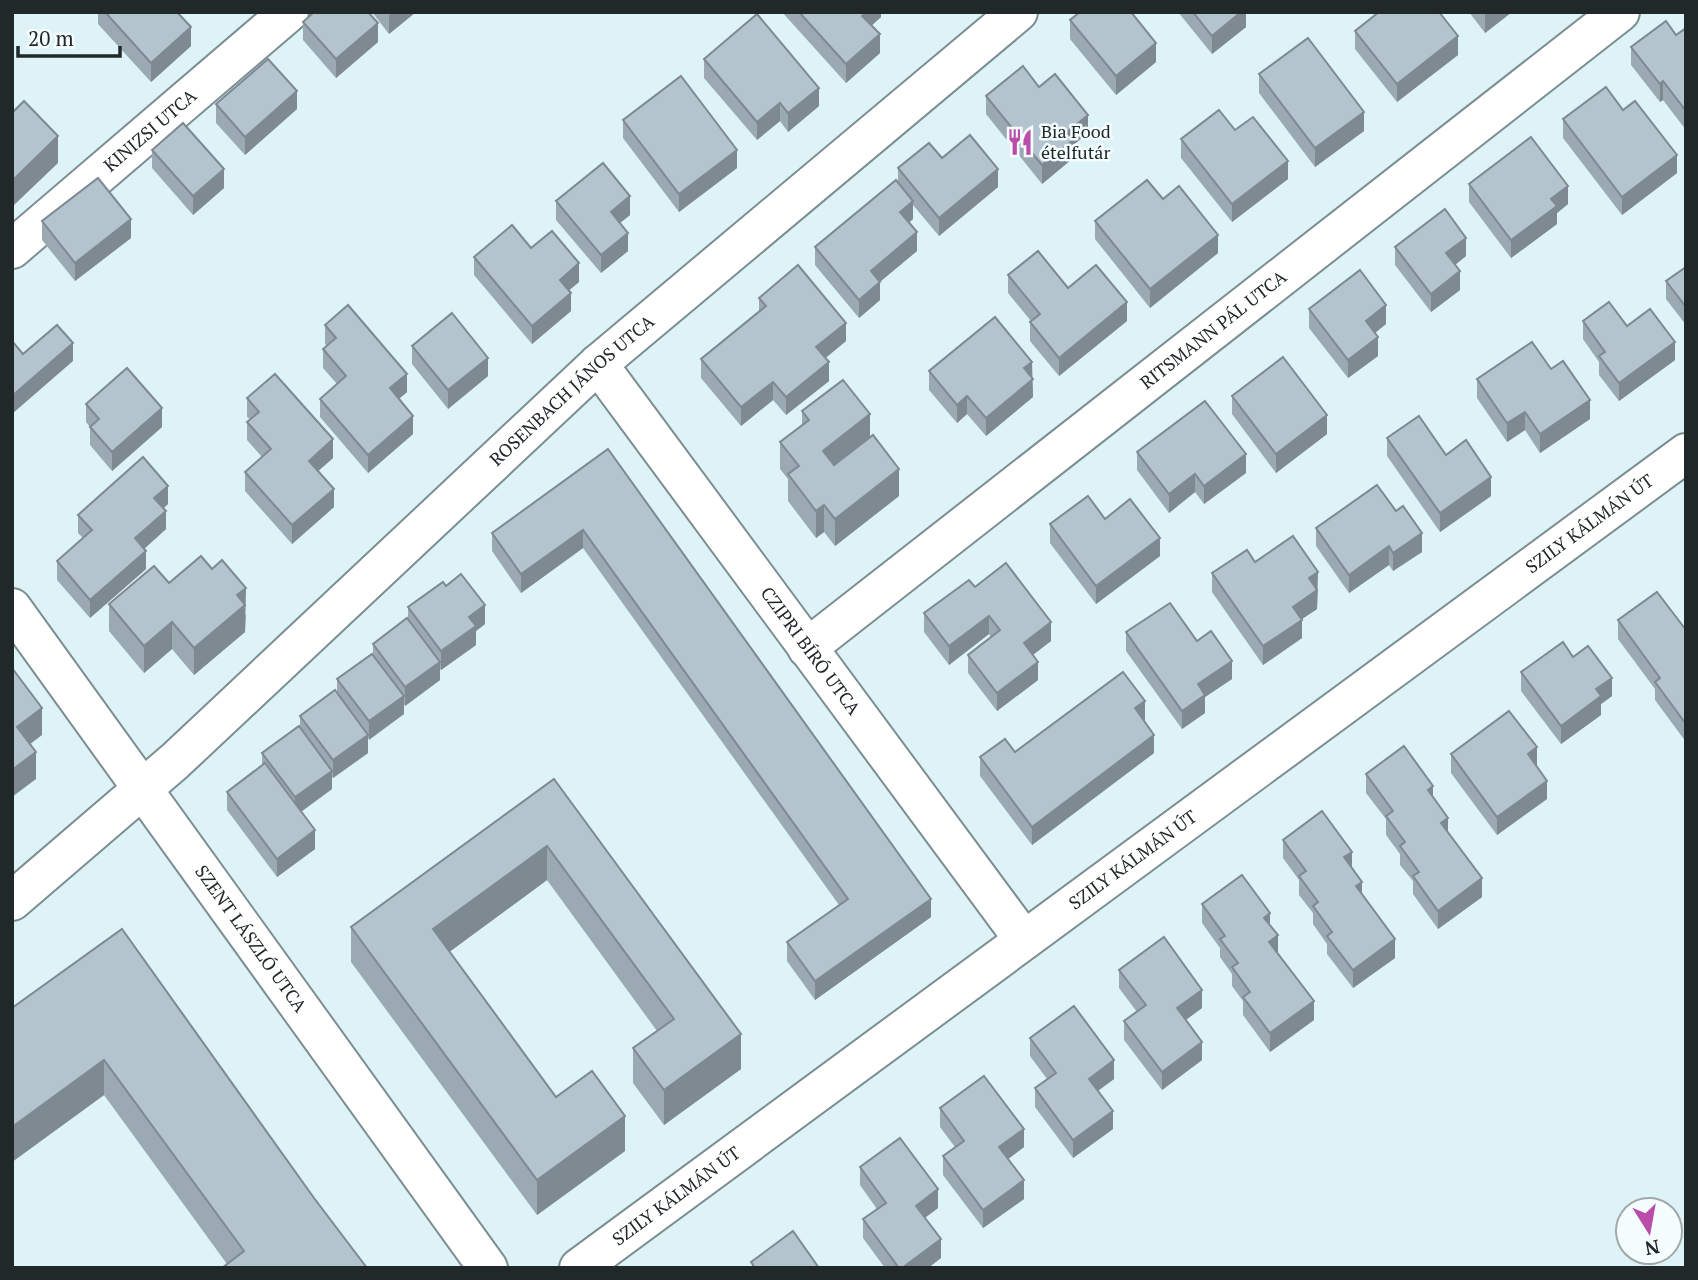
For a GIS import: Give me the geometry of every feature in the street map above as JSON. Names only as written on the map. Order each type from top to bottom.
[{"type":"street","name":"KINIZSI UTCA","points":[[12,249],[289,12]]},
{"type":"street","name":"ROSENBACH JÁNOS UTCA","points":[[12,901],[142,790],[598,363],[1018,12]]},
{"type":"street","name":"RITSMANN PÁL UTCA","points":[[807,648],[1620,12]]},
{"type":"street","name":"CZIPRI BÍRÓ UTCA","points":[[598,363],[1024,940]]},
{"type":"street","name":"SZILY KÁLMÁN ÚT","points":[[579,1268],[1686,453]]},
{"type":"street","name":"SZENT LÁSZLÓ UTCA","points":[[12,608],[488,1268]]},
{"type":"building","points":[[105,12],[177,12],[191,27],[151,63]]},
{"type":"building","points":[[314,12],[368,12],[378,23],[336,59],[303,22]]},
{"type":"building","points":[[799,12],[866,12],[862,16],[880,34],[846,64]]},
{"type":"building","points":[[1080,12],[1131,12],[1156,43],[1116,76],[1070,20]]},
{"type":"building","points":[[1193,12],[1241,12],[1212,36]]},
{"type":"building","points":[[1379,12],[1439,12],[1458,36],[1397,84],[1355,31]]},
{"type":"building","points":[[757,14],[819,88],[788,113],[780,103],[757,122],[704,59]]},
{"type":"building","points":[[1666,21],[1676,35],[1686,28],[1686,111],[1663,81],[1660,84],[1631,47]]},
{"type":"building","points":[[1308,38],[1364,112],[1315,148],[1259,74]]},
{"type":"building","points":[[268,59],[297,91],[245,137],[216,104]]},
{"type":"building","points":[[1023,66],[1039,87],[1055,74],[1088,115],[1066,133],[1072,141],[1042,165],[986,96]]},
{"type":"building","points":[[681,76],[737,150],[679,194],[623,120]]},
{"type":"building","points":[[1606,87],[1623,110],[1635,101],[1677,155],[1622,197],[1563,119]]},
{"type":"building","points":[[24,101],[58,136],[12,181],[12,113]]},
{"type":"building","points":[[1219,110],[1235,130],[1253,117],[1288,161],[1232,204],[1181,139]]},
{"type":"building","points":[[183,123],[224,169],[193,196],[152,150]]},
{"type":"building","points":[[970,135],[998,169],[939,218],[898,168],[929,143],[942,158]]},
{"type":"building","points":[[1531,137],[1568,186],[1551,199],[1557,206],[1511,240],[1469,184]]},
{"type":"building","points":[[603,163],[630,196],[611,212],[628,233],[601,255],[556,201]]},
{"type":"building","points":[[98,178],[131,219],[75,263],[42,221]]},
{"type":"building","points":[[896,180],[913,201],[900,212],[917,232],[871,271],[880,282],[859,300],[815,247]]},
{"type":"building","points":[[1147,180],[1163,199],[1179,186],[1218,235],[1150,289],[1095,221]]},
{"type":"building","points":[[1445,209],[1466,238],[1446,253],[1460,271],[1431,294],[1395,247]]},
{"type":"building","points":[[512,225],[531,248],[552,231],[579,263],[560,280],[571,293],[532,326],[474,257]]},
{"type":"building","points":[[1038,251],[1068,288],[1096,265],[1127,302],[1059,358],[1030,322],[1040,314],[1008,275]]},
{"type":"building","points":[[798,265],[846,323],[816,347],[829,362],[786,397],[773,382],[741,407],[701,359],[766,306],[759,298]]},
{"type":"building","points":[[1686,267],[1686,307],[1666,281]]},
{"type":"building","points":[[1360,270],[1386,305],[1366,321],[1378,337],[1348,360],[1309,309]]},
{"type":"building","points":[[1609,302],[1627,326],[1650,309],[1675,342],[1619,383],[1599,356],[1605,352],[1583,321]]},
{"type":"building","points":[[348,305],[407,374],[390,388],[413,416],[368,455],[320,399],[346,376],[323,349],[336,338],[325,325]]},
{"type":"building","points":[[452,313],[488,358],[448,390],[412,346]]},
{"type":"building","points":[[995,317],[1032,362],[1024,368],[1033,379],[986,418],[967,396],[957,405],[929,371]]},
{"type":"building","points":[[57,325],[73,343],[12,396],[12,341],[23,354]]},
{"type":"building","points":[[1532,342],[1551,369],[1563,361],[1590,400],[1540,434],[1525,412],[1507,423],[1477,379]]},
{"type":"building","points":[[1283,357],[1327,415],[1276,454],[1232,396]]},
{"type":"building","points":[[127,368],[162,408],[112,452],[90,427],[99,419],[86,404]]},
{"type":"building","points":[[275,374],[333,439],[309,461],[334,489],[292,525],[245,472],[271,449],[247,422],[259,412],[247,398]]},
{"type":"building","points":[[843,380],[870,414],[823,451],[834,465],[873,435],[899,469],[835,519],[824,505],[816,511],[788,474],[799,466],[780,442],[809,420],[802,411]]},
{"type":"building","points":[[1205,401],[1246,454],[1204,486],[1195,474],[1169,494],[1137,452]]},
{"type":"building","points":[[1419,416],[1446,455],[1466,440],[1491,477],[1440,513],[1387,438]]},
{"type":"building","points":[[608,449],[931,899],[815,981],[787,942],[848,899],[583,530],[521,574],[492,533]]},
{"type":"building","points":[[143,457],[168,486],[154,498],[166,511],[135,538],[146,551],[90,600],[57,561],[92,530],[78,515]]},
{"type":"building","points":[[1377,485],[1396,511],[1403,506],[1422,533],[1393,553],[1389,546],[1349,575],[1316,528]]},
{"type":"building","points":[[1088,496],[1105,519],[1130,499],[1160,538],[1096,586],[1050,524]]},
{"type":"building","points":[[1293,536],[1318,572],[1309,578],[1317,590],[1293,607],[1302,620],[1263,646],[1212,573],[1247,550],[1255,562]]},
{"type":"building","points":[[201,556],[212,569],[222,560],[246,588],[237,595],[245,605],[194,648],[172,622],[144,646],[109,604],[154,566],[169,583]]},
{"type":"building","points":[[1006,563],[1051,622],[1024,643],[1038,662],[997,693],[968,655],[1000,630],[989,616],[949,646],[924,613],[969,580],[975,587]]},
{"type":"building","points":[[461,574],[485,605],[469,617],[476,626],[441,651],[408,607],[443,582],[446,586]]},
{"type":"building","points":[[1657,592],[1686,630],[1686,724],[1655,682],[1660,678],[1618,620]]},
{"type":"building","points":[[1170,603],[1197,641],[1211,631],[1232,661],[1198,684],[1205,695],[1182,711],[1126,632]]},
{"type":"building","points":[[407,618],[440,662],[405,687],[373,644]]},
{"type":"building","points":[[1563,642],[1573,657],[1588,646],[1612,678],[1596,689],[1601,696],[1561,726],[1521,672]]},
{"type":"building","points":[[372,654],[404,696],[369,721],[337,679]]},
{"type":"building","points":[[12,668],[42,708],[17,727],[36,752],[12,770]]},
{"type":"building","points":[[1123,672],[1145,701],[1135,708],[1154,735],[1032,827],[980,757],[1005,739],[1015,752]]},
{"type":"building","points":[[335,690],[368,735],[333,760],[300,716]]},
{"type":"building","points":[[1509,711],[1537,747],[1528,754],[1547,781],[1497,817],[1451,754]]},
{"type":"building","points":[[299,726],[332,771],[295,797],[262,753]]},
{"type":"building","points":[[1404,746],[1433,786],[1428,790],[1448,818],[1441,823],[1482,878],[1438,911],[1413,876],[1419,872],[1400,846],[1405,842],[1386,816],[1393,811],[1366,774]]},
{"type":"building","points":[[265,763],[315,830],[277,859],[227,792]]},
{"type":"building","points":[[554,779],[741,1034],[664,1090],[633,1048],[674,1019],[547,846],[433,929],[556,1097],[592,1071],[625,1116],[537,1180],[351,927]]},
{"type":"building","points":[[1322,811],[1352,852],[1344,857],[1362,882],[1356,886],[1395,939],[1353,970],[1327,936],[1332,932],[1313,906],[1318,902],[1299,876],[1306,871],[1283,840]]},
{"type":"building","points":[[1242,875],[1270,913],[1264,918],[1278,935],[1269,942],[1314,1001],[1270,1033],[1243,997],[1250,992],[1232,967],[1238,963],[1220,939],[1225,936],[1202,904]]},
{"type":"building","points":[[122,929],[367,1268],[222,1268],[244,1251],[104,1060],[12,1127],[12,1008]]},
{"type":"building","points":[[1164,937],[1202,990],[1177,1008],[1202,1042],[1162,1072],[1124,1021],[1146,1005],[1119,970]]},
{"type":"building","points":[[1074,1006],[1114,1060],[1089,1079],[1113,1111],[1073,1140],[1035,1088],[1056,1073],[1030,1038]]},
{"type":"building","points":[[984,1076],[1024,1129],[999,1147],[1024,1180],[983,1210],[943,1156],[964,1141],[940,1108]]},
{"type":"building","points":[[900,1138],[938,1189],[916,1206],[941,1239],[902,1268],[899,1268],[863,1219],[886,1203],[860,1167]]},
{"type":"building","points":[[793,1231],[819,1268],[755,1268],[751,1262]]},
{"type":"place","name":"Bia Food ételfutár","points":[[1020,142]]}]
